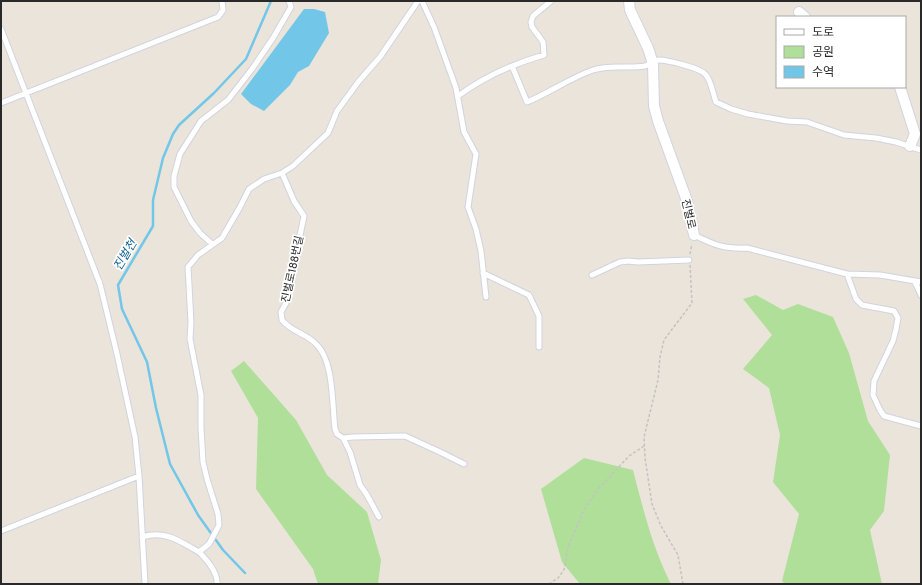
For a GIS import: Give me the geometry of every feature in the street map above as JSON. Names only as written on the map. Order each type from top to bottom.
[{"type":"street","name":"진벌로","points":[[629,1],[630,10],[648,48],[652,62],[654,106],[687,201],[694,236]]},
{"type":"street","points":[[900,88],[915,134],[910,146]]},
{"type":"lane","points":[[1,103],[218,16],[223,10],[222,1]]},
{"type":"lane","points":[[212,244],[200,233],[191,221],[174,187],[174,176],[180,154],[201,121],[228,100],[252,69],[273,38],[291,7],[289,1]]},
{"type":"lane","points":[[200,552],[209,544],[219,524],[218,514],[203,462],[201,395],[190,339],[191,322],[188,267],[198,255],[222,238],[249,189],[264,179],[282,173],[298,162],[328,133],[337,111],[359,81],[380,57],[418,1]]},
{"type":"lane","points":[[422,1],[436,34],[458,96],[460,117],[464,132],[476,154],[468,207],[476,229],[481,251],[486,297]]},
{"type":"lane","points":[[458,96],[478,82],[512,66],[544,55],[543,42],[532,27],[531,22],[533,16],[551,1]]},
{"type":"lane","points":[[1,29],[100,284],[135,437],[139,476],[145,584]]},
{"type":"lane","points":[[512,66],[527,102],[580,75],[594,70],[608,66],[646,66],[659,60],[704,72],[708,77],[716,102],[731,109],[774,119],[807,122],[844,135],[876,138],[896,142],[921,150]]},
{"type":"lane","name":"진벌로188번길","points":[[282,173],[294,201],[304,216],[286,303],[281,312],[282,320],[292,329],[317,344],[324,355],[329,368],[334,429],[342,438]]},
{"type":"lane","name":"진벌로","points":[[694,236],[712,244],[731,249],[747,248],[847,274],[880,275],[918,282]]},
{"type":"lane","points":[[592,275],[620,262],[689,260]]},
{"type":"lane","points":[[483,273],[529,295],[539,316],[539,347]]},
{"type":"lane","points":[[847,274],[856,299],[862,305],[894,312],[898,318],[892,341],[874,381],[873,394],[880,410],[884,416],[921,426]]},
{"type":"lane","points":[[918,282],[921,295]]},
{"type":"lane","points":[[379,518],[367,494],[360,485],[350,452],[342,438],[405,436],[464,464]]},
{"type":"lane","points":[[1,531],[139,476]]},
{"type":"lane","points":[[142,537],[153,534],[171,537],[200,552],[218,579],[218,584]]},
{"type":"path","points":[[683,584],[678,555],[661,526],[652,504],[644,437],[658,380],[660,357],[664,340],[692,303],[689,260],[694,236]]},
{"type":"path","points":[[549,584],[558,578],[564,570],[568,548],[584,510],[599,488],[629,456],[644,446]]},
{"type":"green space","points":[[756,295],[783,310],[798,304],[833,317],[849,353],[868,421],[890,455],[884,511],[870,530],[882,584],[785,584],[782,581],[799,514],[773,482],[780,435],[769,388],[743,369],[772,335],[743,299]]},
{"type":"green space","points":[[244,361],[296,420],[327,475],[367,512],[381,560],[378,584],[318,584],[313,569],[256,489],[258,418],[231,371]]},
{"type":"green space","points":[[584,458],[633,470],[654,543],[671,584],[580,584],[562,562],[541,489]]},
{"type":"water","points":[[304,9],[314,9],[325,12],[329,33],[309,66],[298,72],[290,85],[264,111],[251,104],[241,94]]},
{"type":"waterway","name":"진벌천","points":[[245,573],[223,550],[198,515],[170,464],[156,408],[147,362],[122,309],[118,285],[153,226],[153,200],[163,158],[173,134],[179,125],[214,93],[246,59],[271,1]]}]
